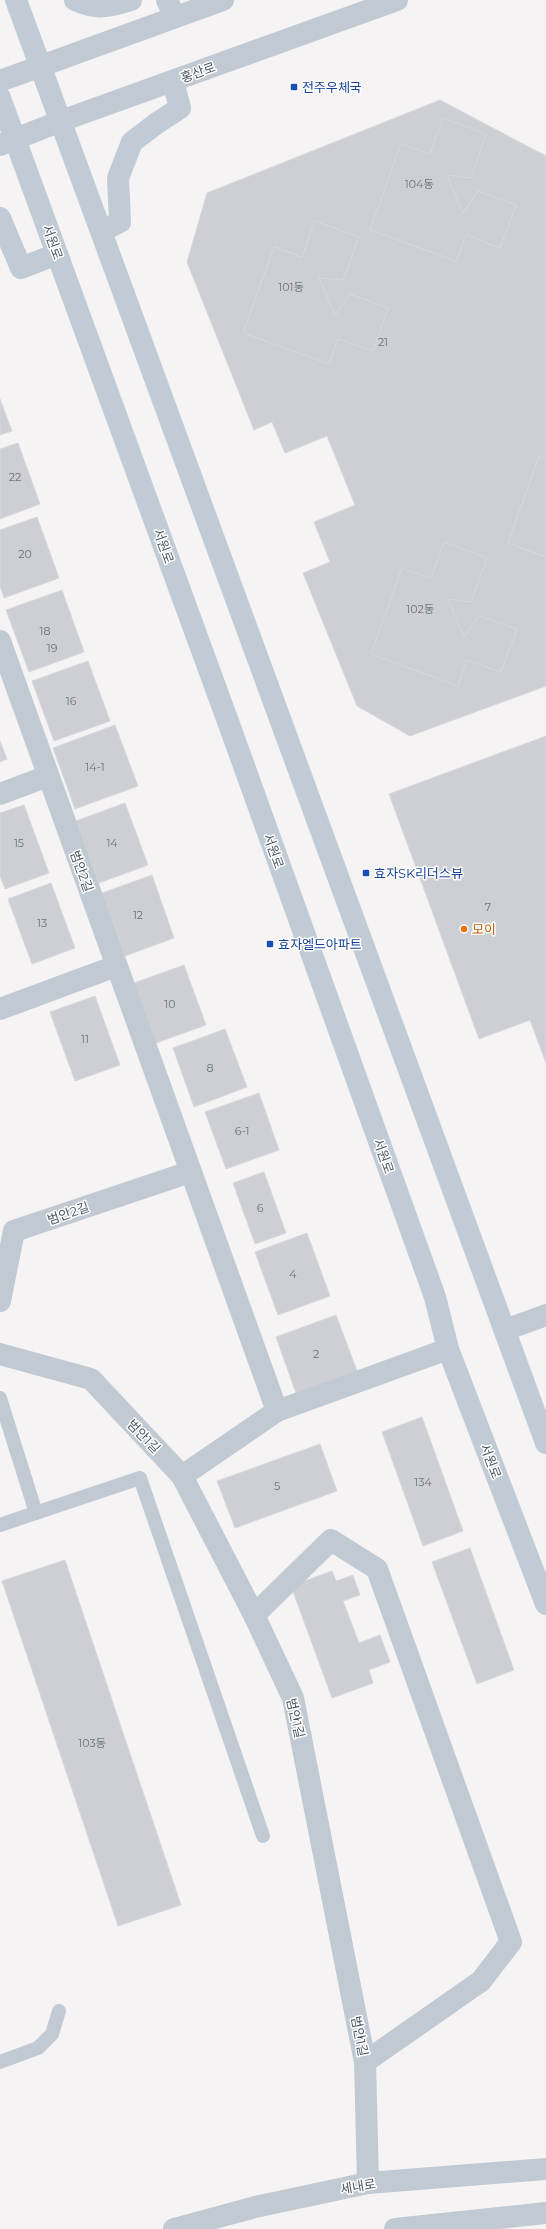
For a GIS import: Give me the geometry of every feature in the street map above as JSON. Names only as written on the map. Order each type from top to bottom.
[{"type":"main road","points":[[16,0],[546,1443]]},
{"type":"main road","points":[[75,0],[91,7],[112,6],[131,0]]},
{"type":"main road","points":[[102,231],[120,222],[118,178],[132,142],[156,123],[180,108],[173,81]]},
{"type":"main road","name":"서원로","points":[[0,98],[8,142],[57,254],[435,1297],[448,1349],[546,1604]]},
{"type":"main road","points":[[0,218],[21,268],[57,254]]},
{"type":"street","points":[[0,81],[40,67],[171,9],[223,0]]},
{"type":"street","name":"홍산로","points":[[8,142],[61,121],[397,0]]},
{"type":"street","name":"범안2길","points":[[0,641],[277,1411]]},
{"type":"street","points":[[0,794],[48,776]]},
{"type":"street","points":[[0,1009],[116,966]]},
{"type":"street","name":"범안2길","points":[[0,1301],[14,1231],[190,1172]]},
{"type":"street","points":[[505,1330],[546,1315]]},
{"type":"street","points":[[182,1476],[277,1411],[448,1349]]},
{"type":"street","name":"범안1길","points":[[0,1354],[91,1379],[182,1476],[254,1615],[293,1698],[365,2062],[368,2183]]},
{"type":"street","points":[[254,1615],[331,1540],[377,1569],[511,1942],[481,1981],[365,2062]]},
{"type":"street","name":"세내로","points":[[174,2229],[255,2207],[368,2183],[546,2169]]},
{"type":"street","points":[[395,2229],[546,2213]]},
{"type":"lane","points":[[0,1398],[36,1513]]},
{"type":"lane","points":[[0,1525],[140,1478],[263,1836]]},
{"type":"lane","points":[[0,2062],[38,2048],[52,2034],[59,2011]]},
{"type":"building","points":[[440,100],[546,156],[546,686],[410,736],[357,706],[303,573],[330,562],[314,522],[355,505],[327,436],[285,453],[272,422],[254,430],[187,262],[207,193]]},
{"type":"building","points":[[443,118],[486,134],[471,178],[447,175],[463,213],[478,191],[516,205],[500,248],[466,235],[456,261],[370,230],[401,144],[430,154]]},
{"type":"building","points":[[315,221],[359,237],[343,280],[319,278],[335,316],[350,294],[388,308],[373,351],[338,339],[329,364],[243,333],[274,247],[302,257]]},
{"type":"building","points":[[0,399],[12,431],[0,435]]},
{"type":"building","points":[[18,443],[40,504],[0,519],[0,449]]},
{"type":"building","points":[[539,456],[546,459],[546,557],[508,543]]},
{"type":"building","points":[[37,517],[59,578],[4,598],[0,586],[0,530]]},
{"type":"building","points":[[444,542],[487,558],[471,602],[448,599],[464,637],[479,616],[517,629],[501,672],[467,660],[458,686],[371,654],[402,568],[431,578]]},
{"type":"building","points":[[62,590],[84,652],[29,672],[6,610]]},
{"type":"building","points":[[88,661],[110,721],[54,741],[32,681]]},
{"type":"building","points":[[115,725],[138,786],[75,809],[53,748]]},
{"type":"building","points":[[546,736],[546,1063],[530,1020],[479,1039],[389,794]]},
{"type":"building","points":[[0,741],[7,759],[0,762]]},
{"type":"building","points":[[125,803],[148,865],[99,883],[76,821]]},
{"type":"building","points":[[24,805],[49,873],[5,889],[0,876],[0,813]]},
{"type":"building","points":[[152,875],[174,938],[125,956],[102,893]]},
{"type":"building","points":[[51,883],[75,948],[32,964],[8,899]]},
{"type":"building","points":[[184,965],[206,1025],[156,1043],[134,983]]},
{"type":"building","points":[[95,996],[120,1065],[75,1081],[50,1012]]},
{"type":"building","points":[[225,1029],[247,1087],[194,1107],[173,1048]]},
{"type":"building","points":[[259,1093],[279,1150],[226,1169],[205,1112]]},
{"type":"building","points":[[264,1172],[286,1233],[255,1244],[233,1183]]},
{"type":"building","points":[[307,1233],[330,1296],[278,1315],[255,1252]]},
{"type":"building","points":[[336,1315],[357,1371],[296,1393],[276,1337]]},
{"type":"building","points":[[422,1417],[463,1531],[423,1546],[382,1432]]},
{"type":"building","points":[[320,1444],[337,1491],[235,1528],[217,1481]]},
{"type":"building","points":[[470,1548],[514,1670],[477,1684],[432,1562]]},
{"type":"building","points":[[65,1560],[181,1905],[118,1926],[2,1581]]},
{"type":"building","points":[[332,1571],[336,1581],[353,1575],[360,1595],[343,1601],[359,1643],[380,1635],[390,1662],[369,1670],[373,1683],[332,1698],[291,1586]]},
{"type":"place","name":"전주우체국","points":[[294,87]]},
{"type":"place","name":"효자SK리더스뷰","points":[[366,873]]},
{"type":"place","name":"모이","points":[[464,929]]},
{"type":"place","name":"효자엘드아파트","points":[[270,944]]}]
